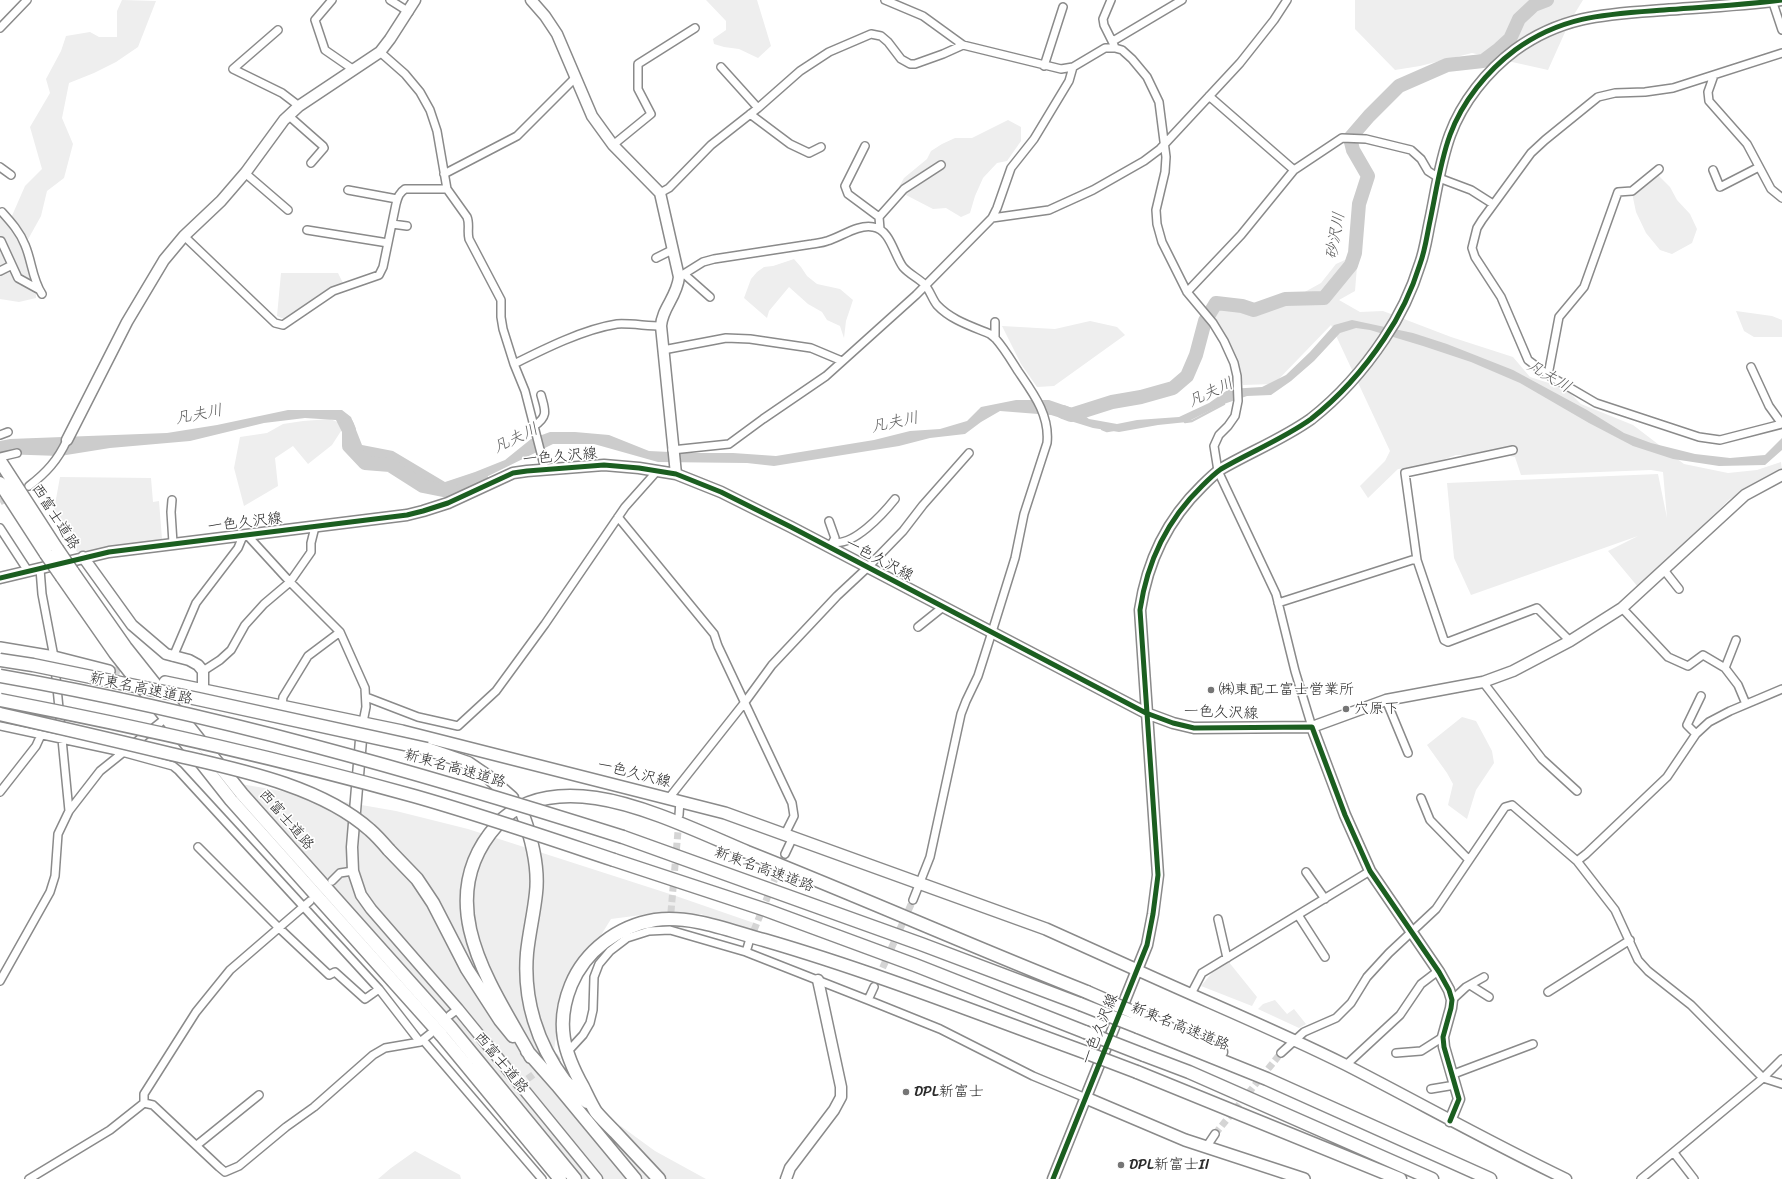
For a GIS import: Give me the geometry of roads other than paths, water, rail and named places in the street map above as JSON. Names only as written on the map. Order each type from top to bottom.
[{"type":"highway","name":"西富士道路","points":[[0,460],[51,551]]},
{"type":"highway","name":"西富士道路","points":[[0,483],[67,574],[115,653],[231,800],[442,1036],[560,1179]]},
{"type":"highway","name":"西富士道路","points":[[67,574],[242,794],[450,1028],[576,1179]]},
{"type":"highway","points":[[0,660],[33,665],[427,749],[468,764],[487,776],[512,798]]},
{"type":"highway","name":"新東名高速道路","points":[[0,676],[102,696],[238,727],[344,754],[498,798],[623,837],[914,942],[1080,1004],[1140,1022],[1490,1179]]},
{"type":"highway","points":[[0,700],[132,727],[257,755],[328,773],[422,798],[614,860],[781,916],[915,965],[1196,1076],[1432,1179]]},
{"type":"highway","points":[[0,714],[162,751],[278,782],[308,793],[352,816],[370,830],[417,879],[429,897],[467,969],[496,1014],[635,1179]]},
{"type":"highway","points":[[531,1057],[493,988],[477,953],[469,927],[466,906],[467,885],[471,868],[480,847],[505,816],[526,804],[563,795],[597,798],[619,802],[656,815],[835,886],[996,956],[1087,992],[1140,1022]]},
{"type":"highway","points":[[523,816],[529,831],[535,861],[536,891],[527,954],[526,982],[530,1010],[538,1034],[566,1081],[659,1179]]},
{"type":"highway","points":[[596,1112],[564,1047],[562,1028],[565,1001],[579,969],[600,945],[614,935],[632,926],[656,920],[684,920],[713,926],[792,949],[911,989],[1137,1072],[1400,1179]]},
{"type":"main road","points":[[0,648],[54,657],[109,671]]},
{"type":"main road","name":"一色久沢線","points":[[166,682],[363,722],[725,813],[1046,929],[1137,970]]},
{"type":"main road","points":[[1086,1098],[1185,1140],[1304,1179]]},
{"type":"street","points":[[0,28],[27,0]]},
{"type":"street","points":[[332,0],[315,20],[325,50],[354,70]]},
{"type":"street","points":[[390,0],[409,12]]},
{"type":"street","points":[[29,486],[49,470],[60,456],[140,297],[164,260],[184,236],[221,201],[245,173],[289,116],[299,106],[380,52],[409,12],[415,0]]},
{"type":"street","points":[[530,0],[545,16],[557,34],[592,116],[613,145],[660,193],[672,250],[681,275],[678,288],[661,318],[672,450],[675,469]]},
{"type":"street","points":[[885,0],[923,16],[963,45],[1061,69],[1073,67],[1114,44],[1182,0]]},
{"type":"street","points":[[1111,0],[1103,19],[1104,25],[1114,44],[1132,59],[1147,77],[1159,102],[1166,157],[1165,172],[1156,210],[1157,224],[1162,242],[1187,292],[1213,323],[1224,341],[1234,363],[1238,388],[1238,401],[1235,416],[1219,435],[1214,446],[1218,471],[1276,594],[1295,671],[1312,727],[1346,815],[1370,871],[1438,971],[1449,990],[1452,1000],[1443,1037],[1451,1075],[1459,1099],[1450,1121]]},
{"type":"street","points":[[992,218],[1048,210],[1067,203],[1144,161],[1165,143],[1240,63],[1274,20],[1287,0]]},
{"type":"street","points":[[1566,1179],[1450,1121],[1346,1065],[1294,1040],[1137,970],[1147,945],[1158,875],[1140,610],[1143,588],[1160,541],[1185,503],[1218,471],[1311,418],[1348,385],[1365,365],[1393,324],[1421,263],[1439,178],[1450,135],[1459,116],[1473,93],[1494,68],[1515,50],[1539,35],[1570,22],[1605,14],[1775,1],[1782,30]]},
{"type":"street","points":[[1044,66],[1063,7]]},
{"type":"street","points":[[613,145],[651,114],[638,89],[638,64],[696,28]]},
{"type":"street","points":[[278,30],[233,69],[282,94],[299,106]]},
{"type":"street","points":[[660,193],[668,188],[711,144],[758,108],[800,72],[828,52],[871,34],[881,36],[888,42],[901,59],[910,64],[915,64],[963,45]]},
{"type":"street","points":[[380,52],[405,74],[420,92],[430,110],[437,131],[447,189],[467,217],[469,222],[467,230],[469,239],[501,300],[503,329],[514,364],[525,391],[545,469]]},
{"type":"street","points":[[1750,367],[1769,406],[1782,424],[1720,440],[1699,437],[1596,403],[1548,375],[1528,360],[1501,297],[1475,257],[1472,248],[1477,228],[1531,153],[1598,98],[1615,93],[1644,92],[1673,88],[1782,53]]},
{"type":"street","points":[[721,67],[758,108]]},
{"type":"street","points":[[672,450],[729,444],[763,418],[826,376],[925,286],[992,218],[1011,168],[1034,139],[1069,81],[1073,67]]},
{"type":"street","points":[[1714,75],[1708,92],[1709,101],[1747,144],[1771,190],[1782,198]]},
{"type":"street","points":[[444,174],[517,136],[575,78]]},
{"type":"street","points":[[1209,96],[1294,170]]},
{"type":"street","points":[[750,114],[790,144],[810,153],[821,147]]},
{"type":"street","points":[[289,116],[324,148],[311,163]]},
{"type":"street","points":[[1187,292],[1241,235],[1294,170],[1342,138],[1358,138],[1411,150],[1421,159],[1428,171],[1439,178],[1471,190],[1493,204]]},
{"type":"street","points":[[865,146],[845,186],[848,194],[879,217]]},
{"type":"street","points":[[880,229],[879,217],[904,189],[941,165]]},
{"type":"street","points":[[0,167],[11,175]]},
{"type":"street","points":[[1713,170],[1720,187],[1759,167]]},
{"type":"street","points":[[1548,375],[1559,317],[1584,287],[1591,274],[1618,192],[1632,191],[1659,169]]},
{"type":"street","points":[[245,173],[288,210]]},
{"type":"street","points":[[184,236],[275,323],[283,325],[333,292],[379,276],[383,267],[397,199],[399,194],[405,189],[447,189]]},
{"type":"street","points":[[348,190],[397,199]]},
{"type":"street","points":[[0,241],[2,241],[14,274],[40,292],[36,285],[25,245],[18,230],[2,212]]},
{"type":"street","points":[[392,224],[407,226]]},
{"type":"street","points":[[681,275],[703,262],[714,259],[826,241],[860,228],[873,227],[880,229],[891,242],[899,262],[925,286],[932,299],[950,317],[990,334],[995,338],[1037,400],[1043,415],[1048,432],[1047,443],[1024,514],[1015,558],[992,632],[978,676],[961,714],[937,830],[930,856],[913,900]]},
{"type":"street","points":[[307,230],[388,243]]},
{"type":"street","points":[[656,258],[672,250]]},
{"type":"street","points":[[0,271],[12,265]]},
{"type":"street","points":[[681,275],[710,297]]},
{"type":"street","points":[[994,322],[995,338]]},
{"type":"street","points":[[514,364],[550,345],[618,324],[661,326]]},
{"type":"street","points":[[663,350],[726,338],[750,339],[811,348],[842,361]]},
{"type":"street","points":[[535,429],[545,416],[541,395]]},
{"type":"street","points":[[0,435],[8,432]]},
{"type":"street","points":[[1513,450],[1405,473],[1417,560],[1444,640],[1448,642],[1537,608],[1570,641]]},
{"type":"street","points":[[0,460],[17,453]]},
{"type":"street","points":[[669,798],[745,702],[772,665],[837,596],[868,568],[903,531],[922,504],[969,453]]},
{"type":"street","name":"一色久沢線","points":[[0,578],[109,552],[173,543],[315,527],[423,512],[513,473],[604,465],[658,470],[675,469],[831,545],[868,568],[1146,713],[1173,723],[1194,728],[1312,727],[1386,700],[1483,682],[1513,671],[1570,641],[1622,608],[1744,495],[1782,475]]},
{"type":"street","points":[[366,697],[418,717],[458,726],[496,691],[545,624],[618,517],[658,470]]},
{"type":"street","points":[[831,545],[849,540],[866,529],[884,513],[895,499]]},
{"type":"street","points":[[172,500],[171,512],[173,543]]},
{"type":"street","points":[[618,517],[707,623],[714,634],[792,803],[794,816],[785,854]]},
{"type":"street","points":[[829,521],[835,538],[831,545]]},
{"type":"street","points":[[203,671],[220,660],[231,650],[245,625],[264,604],[290,582],[311,552],[311,543],[315,527]]},
{"type":"street","points":[[0,528],[28,571]]},
{"type":"street","points":[[173,657],[196,603],[238,548],[245,535],[340,632],[361,677],[366,697],[352,847],[353,871],[361,895],[370,909],[454,1012],[597,1179]]},
{"type":"street","points":[[84,557],[132,625],[152,644],[166,654],[189,660],[198,665],[203,671],[201,689],[184,702]]},
{"type":"street","points":[[1278,603],[1412,560],[1417,560]]},
{"type":"street","points":[[40,569],[42,594],[54,657],[69,811]]},
{"type":"street","points":[[1664,570],[1679,589]]},
{"type":"street","points":[[918,627],[943,607]]},
{"type":"street","points":[[1622,608],[1668,657],[1688,666],[1703,655],[1725,668],[1738,685],[1746,704]]},
{"type":"street","points":[[282,705],[283,696],[308,656],[340,632]]},
{"type":"street","points":[[1725,668],[1736,640]]},
{"type":"street","points":[[1483,682],[1542,759],[1577,791]]},
{"type":"street","points":[[1577,861],[1592,849],[1667,777],[1696,734],[1709,722],[1782,689]]},
{"type":"street","points":[[1696,734],[1687,725],[1701,696]]},
{"type":"street","points":[[1386,700],[1408,753]]},
{"type":"street","points":[[0,981],[50,892],[56,876],[58,834],[69,811],[100,771],[161,722]]},
{"type":"street","points":[[2,729],[61,738],[122,752],[173,766],[178,770],[303,908],[379,989],[422,1041],[542,1179]]},
{"type":"street","points":[[0,792],[36,746],[41,735]]},
{"type":"street","points":[[1421,798],[1430,820],[1468,859]]},
{"type":"street","points":[[679,816],[680,801]]},
{"type":"street","points":[[1281,1053],[1304,1032],[1336,1018],[1351,1003],[1372,972],[1389,953],[1436,908],[1468,859],[1505,807],[1512,805],[1577,861],[1615,910],[1638,960],[1648,972],[1691,1005],[1763,1078],[1782,1084]]},
{"type":"street","points":[[198,847],[279,928],[329,975],[336,972],[366,999],[379,989]]},
{"type":"street","points":[[332,881],[340,873],[353,871]]},
{"type":"street","points":[[1191,994],[1202,973],[1370,871]]},
{"type":"street","points":[[1306,872],[1325,899]]},
{"type":"street","points":[[144,1103],[144,1094],[196,1012],[230,970],[310,901]]},
{"type":"street","points":[[1298,915],[1325,957]]},
{"type":"street","points":[[1218,919],[1227,958]]},
{"type":"street","points":[[571,1048],[584,1035],[590,1023],[593,1010],[594,977],[599,964],[610,951],[627,938],[649,931],[670,928],[746,952],[940,1029],[1033,1076],[1086,1098]]},
{"type":"street","points":[[1548,992],[1630,940]]},
{"type":"street","points":[[746,952],[749,942]]},
{"type":"street","name":"一色久沢線","points":[[1053,1179],[1137,970]]},
{"type":"street","points":[[1346,1065],[1400,1015],[1421,984],[1438,971]]},
{"type":"street","points":[[1452,1000],[1470,985],[1484,977]]},
{"type":"street","points":[[786,1179],[790,1168],[834,1110],[841,1098],[841,1087],[818,980]]},
{"type":"street","points":[[1470,985],[1489,997]]},
{"type":"street","points":[[868,1000],[874,986]]},
{"type":"street","points":[[144,1103],[153,1105],[225,1172],[239,1166],[286,1127],[317,1105],[373,1055],[385,1048],[422,1041],[430,1034]]},
{"type":"street","points":[[1396,1053],[1421,1051],[1443,1037]]},
{"type":"street","points":[[1451,1075],[1533,1044]]},
{"type":"street","points":[[1642,1179],[1763,1078],[1782,1059]]},
{"type":"street","points":[[1431,1089],[1455,1085]]},
{"type":"street","points":[[197,1145],[259,1095]]},
{"type":"street","points":[[29,1179],[110,1130],[144,1103]]},
{"type":"street","points":[[1207,1146],[1215,1134]]},
{"type":"street","points":[[1674,1153],[1694,1179]]},
{"type":"waterway","name":"砂沢川","points":[[1063,412],[1071,415],[1112,402],[1141,397],[1173,388],[1187,376],[1196,355],[1205,321],[1216,303],[1242,306],[1254,310],[1285,299],[1324,298],[1351,265],[1355,253],[1359,204],[1368,176],[1353,150],[1350,138],[1369,116],[1399,86],[1447,65],[1483,61],[1510,39],[1519,19],[1534,5],[1547,0]]},
{"type":"waterway","name":"凡夫川","points":[[1185,422],[1192,421],[1224,404]]},
{"type":"waterway","name":"凡夫川","points":[[347,425],[349,430],[349,446],[365,463],[390,465],[423,486],[458,493],[481,478]]},
{"type":"waterway","name":"凡夫川","points":[[1102,429],[1107,431],[1113,430]]},
{"type":"tunnel","points":[[0,502],[12,495]]},
{"type":"tunnel","points":[[109,671],[138,677]]},
{"type":"tunnel","points":[[670,923],[679,820]]},
{"type":"tunnel","points":[[750,940],[785,854]]},
{"type":"tunnel","points":[[874,987],[913,900]]},
{"type":"tunnel","points":[[519,1085],[569,1049]]},
{"type":"tunnel","points":[[1215,1134],[1281,1053]]},
{"type":"place","name":"㈱東配工富士営業所","points":[[1211,690]]},
{"type":"place","name":"穴原下","points":[[1346,709]]},
{"type":"place","name":"DPL新富士","points":[[906,1092]]},
{"type":"place","name":"DPL新富士II","points":[[1121,1165]]}]
